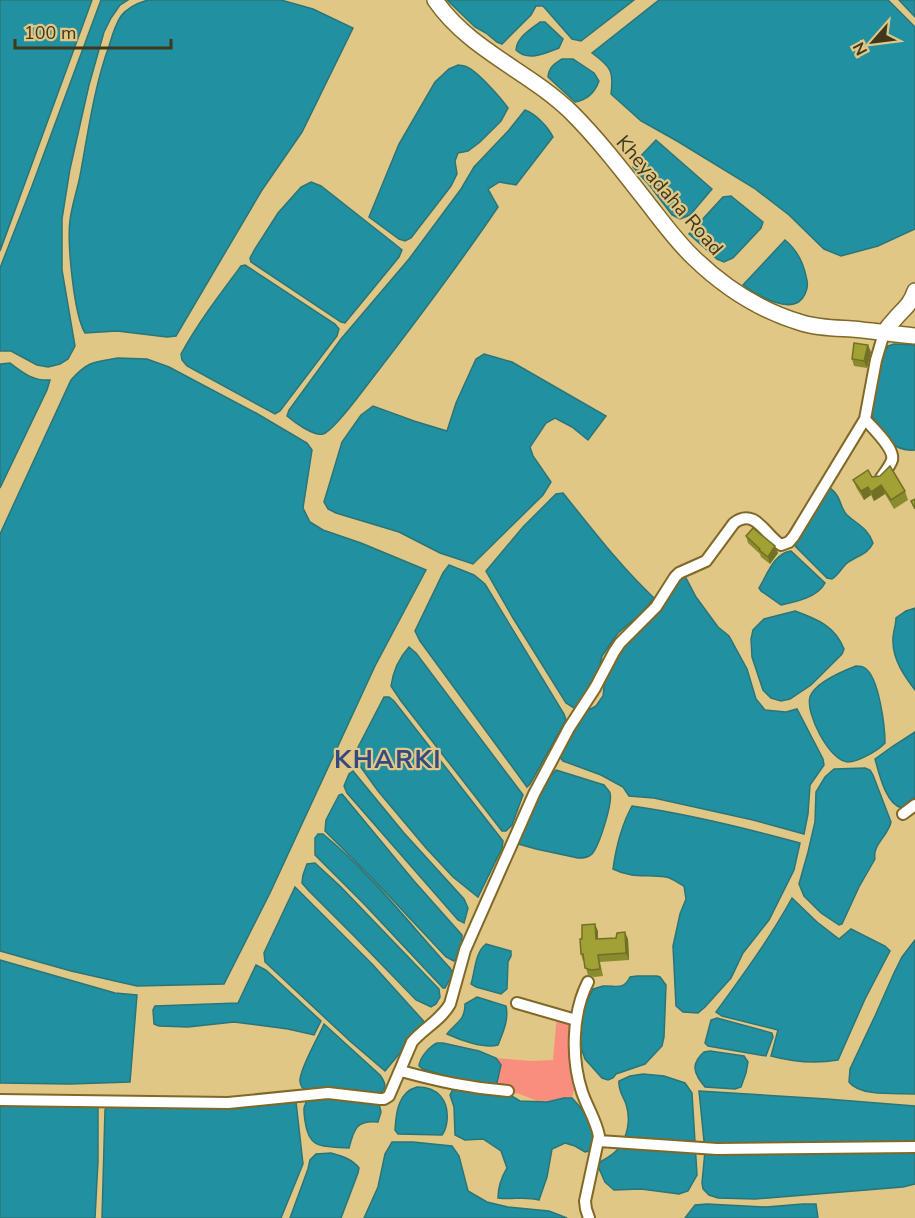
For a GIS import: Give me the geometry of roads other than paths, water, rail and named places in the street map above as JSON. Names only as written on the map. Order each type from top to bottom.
[{"type":"main road","name":"Kheyadaha Road","points":[[435,0],[460,30],[515,68],[570,111],[632,182],[692,257],[716,279],[746,299],[803,324],[915,336]]},
{"type":"main road","points":[[884,333],[905,309],[915,291]]},
{"type":"street","points":[[0,1100],[228,1103],[328,1093],[384,1099],[389,1096],[412,1042],[440,1018],[450,1004],[465,950],[534,794],[569,728],[595,688],[614,652],[620,643],[656,608],[675,577],[706,561],[739,519],[752,519],[781,545],[789,542],[864,419],[884,333]]},
{"type":"street","points":[[864,419],[892,453],[891,463],[881,478]]},
{"type":"street","points":[[903,814],[915,805]]},
{"type":"street","points":[[588,982],[582,994],[576,1020],[575,1048],[579,1083],[598,1127],[599,1136],[585,1202],[589,1218]]},
{"type":"street","points":[[517,1003],[576,1020]]},
{"type":"street","points":[[400,1071],[479,1089],[508,1090]]},
{"type":"street","points":[[599,1141],[717,1149],[915,1148]]},
{"type":"water","points":[[0,0],[92,0],[0,251]]},
{"type":"water","points":[[101,0],[128,0],[120,5],[104,32],[70,169],[62,219],[62,270],[75,346],[68,359],[48,367],[37,365],[11,351],[0,351],[0,268]]},
{"type":"water","points":[[148,0],[281,0],[313,9],[353,28],[302,132],[262,190],[176,336],[117,331],[85,333],[81,324],[72,278],[69,231],[71,214],[95,94],[114,31],[121,16],[127,10]]},
{"type":"water","points":[[447,0],[634,0],[581,41],[572,39],[543,6],[536,6],[531,15],[502,44],[475,27]]},
{"type":"water","points":[[659,0],[888,0],[915,27],[915,229],[878,246],[841,256],[824,249],[789,215],[754,188],[641,121],[611,94],[610,70],[592,53]]},
{"type":"water","points":[[899,0],[915,0],[915,17]]},
{"type":"water","points":[[540,22],[545,22],[563,39],[559,48],[531,56],[521,54],[516,50],[519,41]]},
{"type":"water","points":[[562,59],[573,59],[594,73],[599,81],[593,92],[580,101],[575,102],[548,77],[552,66]]},
{"type":"water","points":[[458,65],[466,66],[477,74],[508,108],[501,121],[480,142],[468,151],[458,153],[455,161],[457,174],[451,186],[411,238],[405,241],[369,217],[399,144],[435,82],[449,69]]},
{"type":"water","points":[[525,110],[541,121],[553,137],[516,185],[499,182],[488,189],[498,207],[436,294],[341,418],[323,434],[309,431],[294,422],[287,416],[289,410],[341,339],[409,259],[461,189],[474,167]]},
{"type":"water","points":[[656,140],[712,189],[690,215],[680,219],[672,215],[633,167],[634,163]]},
{"type":"water","points":[[311,182],[321,186],[402,250],[399,257],[345,323],[251,262],[250,258],[278,213],[301,187]]},
{"type":"water","points":[[731,196],[763,222],[761,228],[733,258],[724,262],[717,259],[689,234],[723,197]]},
{"type":"water","points":[[785,240],[798,256],[807,281],[805,294],[800,301],[793,304],[766,299],[743,285]]},
{"type":"water","points":[[245,265],[335,324],[339,329],[337,336],[280,411],[275,414],[187,366],[182,360],[181,354],[202,320],[241,266]]},
{"type":"water","points":[[915,345],[915,450],[906,450],[892,444],[870,413],[879,364],[888,346]]},
{"type":"water","points":[[484,354],[512,362],[606,416],[588,440],[572,427],[555,418],[546,423],[530,447],[533,456],[551,482],[543,495],[473,564],[440,553],[399,532],[328,509],[324,502],[342,442],[361,415],[373,406],[447,431],[456,403],[476,359]]},
{"type":"water","points":[[118,358],[147,359],[169,367],[307,443],[312,450],[303,508],[310,522],[323,530],[426,570],[375,666],[270,893],[224,984],[137,986],[71,971],[0,951],[0,534],[71,380],[92,363]]},
{"type":"water","points":[[10,363],[33,378],[50,380],[0,488],[0,364]]},
{"type":"water","points":[[829,487],[838,496],[845,513],[865,530],[873,543],[868,550],[846,564],[832,579],[827,578],[793,542]]},
{"type":"water","points":[[563,493],[618,560],[654,598],[642,613],[618,633],[602,656],[598,673],[584,697],[574,708],[566,703],[486,571],[523,527],[556,494]]},
{"type":"water","points":[[791,551],[825,583],[812,595],[781,605],[759,588],[776,560]]},
{"type":"water","points":[[449,565],[474,575],[485,584],[564,714],[566,720],[527,787],[415,631]]},
{"type":"water","points":[[685,576],[696,597],[718,627],[729,636],[747,669],[756,699],[765,710],[786,712],[797,709],[823,759],[824,765],[810,785],[804,834],[654,798],[629,796],[623,787],[601,775],[563,761],[558,755],[581,714],[596,706],[603,696],[605,679],[617,653],[669,596],[678,578]]},
{"type":"water","points":[[915,608],[915,690],[897,662],[893,639],[896,618]]},
{"type":"water","points":[[795,611],[824,624],[836,634],[844,649],[842,654],[811,685],[790,699],[781,701],[771,698],[763,690],[752,657],[751,639],[753,630],[764,619]]},
{"type":"water","points":[[409,647],[416,653],[523,795],[512,825],[506,831],[502,831],[391,686],[397,665]]},
{"type":"water","points":[[856,666],[865,668],[874,681],[882,715],[885,743],[868,755],[848,762],[834,754],[820,736],[809,704],[813,692],[823,682]]},
{"type":"water","points":[[384,697],[389,697],[394,701],[503,841],[502,848],[478,897],[453,877],[426,848],[357,762],[354,755]]},
{"type":"water","points":[[915,732],[915,797],[902,808],[896,806],[887,795],[875,759]]},
{"type":"water","points":[[865,768],[873,775],[891,822],[876,849],[875,859],[842,924],[839,925],[821,913],[804,896],[799,884],[815,822],[816,792],[825,777],[834,769]]},
{"type":"water","points":[[556,770],[604,785],[610,793],[602,834],[592,854],[587,857],[578,858],[518,844],[519,835],[544,782]]},
{"type":"water","points":[[353,771],[404,833],[464,899],[468,908],[464,923],[458,920],[347,793],[344,786],[349,774]]},
{"type":"water","points":[[342,794],[462,935],[462,946],[457,959],[454,961],[446,957],[325,831],[326,820],[339,795]]},
{"type":"water","points":[[632,806],[717,822],[800,843],[794,870],[769,920],[743,953],[731,978],[698,1013],[683,1012],[676,1006],[673,946],[686,899],[684,886],[666,877],[633,875],[613,869],[620,837]]},
{"type":"water","points":[[318,834],[323,834],[357,865],[450,968],[453,974],[445,988],[315,855],[315,838]]},
{"type":"water","points":[[315,863],[439,989],[440,997],[436,1004],[431,1007],[416,1000],[302,883],[307,864]]},
{"type":"water","points":[[295,887],[373,965],[428,1026],[405,1047],[385,1071],[265,962],[264,953]]},
{"type":"water","points":[[792,898],[839,939],[851,929],[885,946],[890,951],[865,999],[838,1060],[804,1062],[771,1056],[778,1030],[722,1016],[716,1012],[765,942]]},
{"type":"water","points":[[915,940],[915,1094],[870,1092],[854,1087],[849,1082],[850,1069],[902,957]]},
{"type":"water","points":[[486,944],[511,951],[508,962],[507,989],[501,994],[471,984],[477,957]]},
{"type":"water","points":[[0,960],[115,993],[137,995],[130,1082],[0,1083]]},
{"type":"water","points":[[256,965],[266,970],[321,1021],[314,1035],[234,1022],[188,1027],[154,1024],[155,1006],[238,1003]]},
{"type":"water","points":[[657,976],[666,985],[662,1046],[645,1064],[616,1074],[608,1080],[602,1078],[585,1059],[581,1047],[580,1033],[584,1008],[593,989],[603,986],[622,986],[630,977]]},
{"type":"water","points":[[477,997],[506,1006],[504,1031],[498,1045],[479,1045],[447,1034],[462,1018],[465,1004]]},
{"type":"water","points":[[717,1018],[772,1033],[773,1037],[766,1056],[708,1046],[705,1043],[711,1020]]},
{"type":"water","points":[[324,1024],[380,1075],[385,1085],[382,1092],[379,1094],[308,1092],[302,1088],[300,1081],[303,1069]]},
{"type":"water","points":[[437,1043],[479,1051],[496,1058],[501,1065],[496,1087],[464,1082],[423,1069],[419,1066],[421,1059]]},
{"type":"water","points":[[704,1052],[744,1056],[748,1062],[741,1087],[735,1089],[705,1087],[698,1078],[695,1065]]},
{"type":"water","points":[[643,1074],[664,1076],[685,1083],[692,1093],[697,1175],[688,1191],[679,1194],[641,1189],[614,1190],[605,1182],[597,1164],[615,1152],[626,1134],[627,1110],[619,1081]]},
{"type":"water","points":[[417,1087],[431,1089],[444,1101],[447,1121],[442,1135],[398,1134],[395,1130],[397,1110],[402,1098]]},
{"type":"water","points":[[461,1088],[510,1095],[520,1101],[547,1102],[572,1098],[590,1121],[594,1132],[589,1151],[585,1152],[565,1143],[552,1149],[547,1177],[539,1200],[498,1198],[500,1182],[507,1168],[501,1151],[483,1139],[465,1140],[455,1135],[454,1107],[450,1095],[453,1089]]},
{"type":"water","points":[[699,1091],[915,1106],[915,1184],[903,1187],[755,1199],[718,1198],[709,1195],[703,1189],[702,1183],[705,1151]]},
{"type":"water","points":[[309,1098],[379,1104],[381,1112],[378,1122],[360,1124],[349,1148],[319,1145],[310,1138],[304,1112]]},
{"type":"water","points":[[296,1102],[303,1164],[281,1218],[102,1218],[107,1105],[225,1108]]},
{"type":"water","points":[[0,1104],[98,1105],[95,1218],[0,1218]]},
{"type":"water","points":[[392,1142],[452,1146],[459,1156],[468,1191],[487,1202],[508,1207],[549,1211],[567,1218],[364,1218],[378,1187],[385,1154]]},
{"type":"water","points":[[331,1153],[350,1160],[359,1168],[341,1218],[290,1218],[310,1160],[316,1154]]},
{"type":"water","points":[[816,1204],[818,1218],[685,1218],[695,1205],[766,1207]]},
{"type":"district","name":"KHARKI","points":[[388,759]]}]
